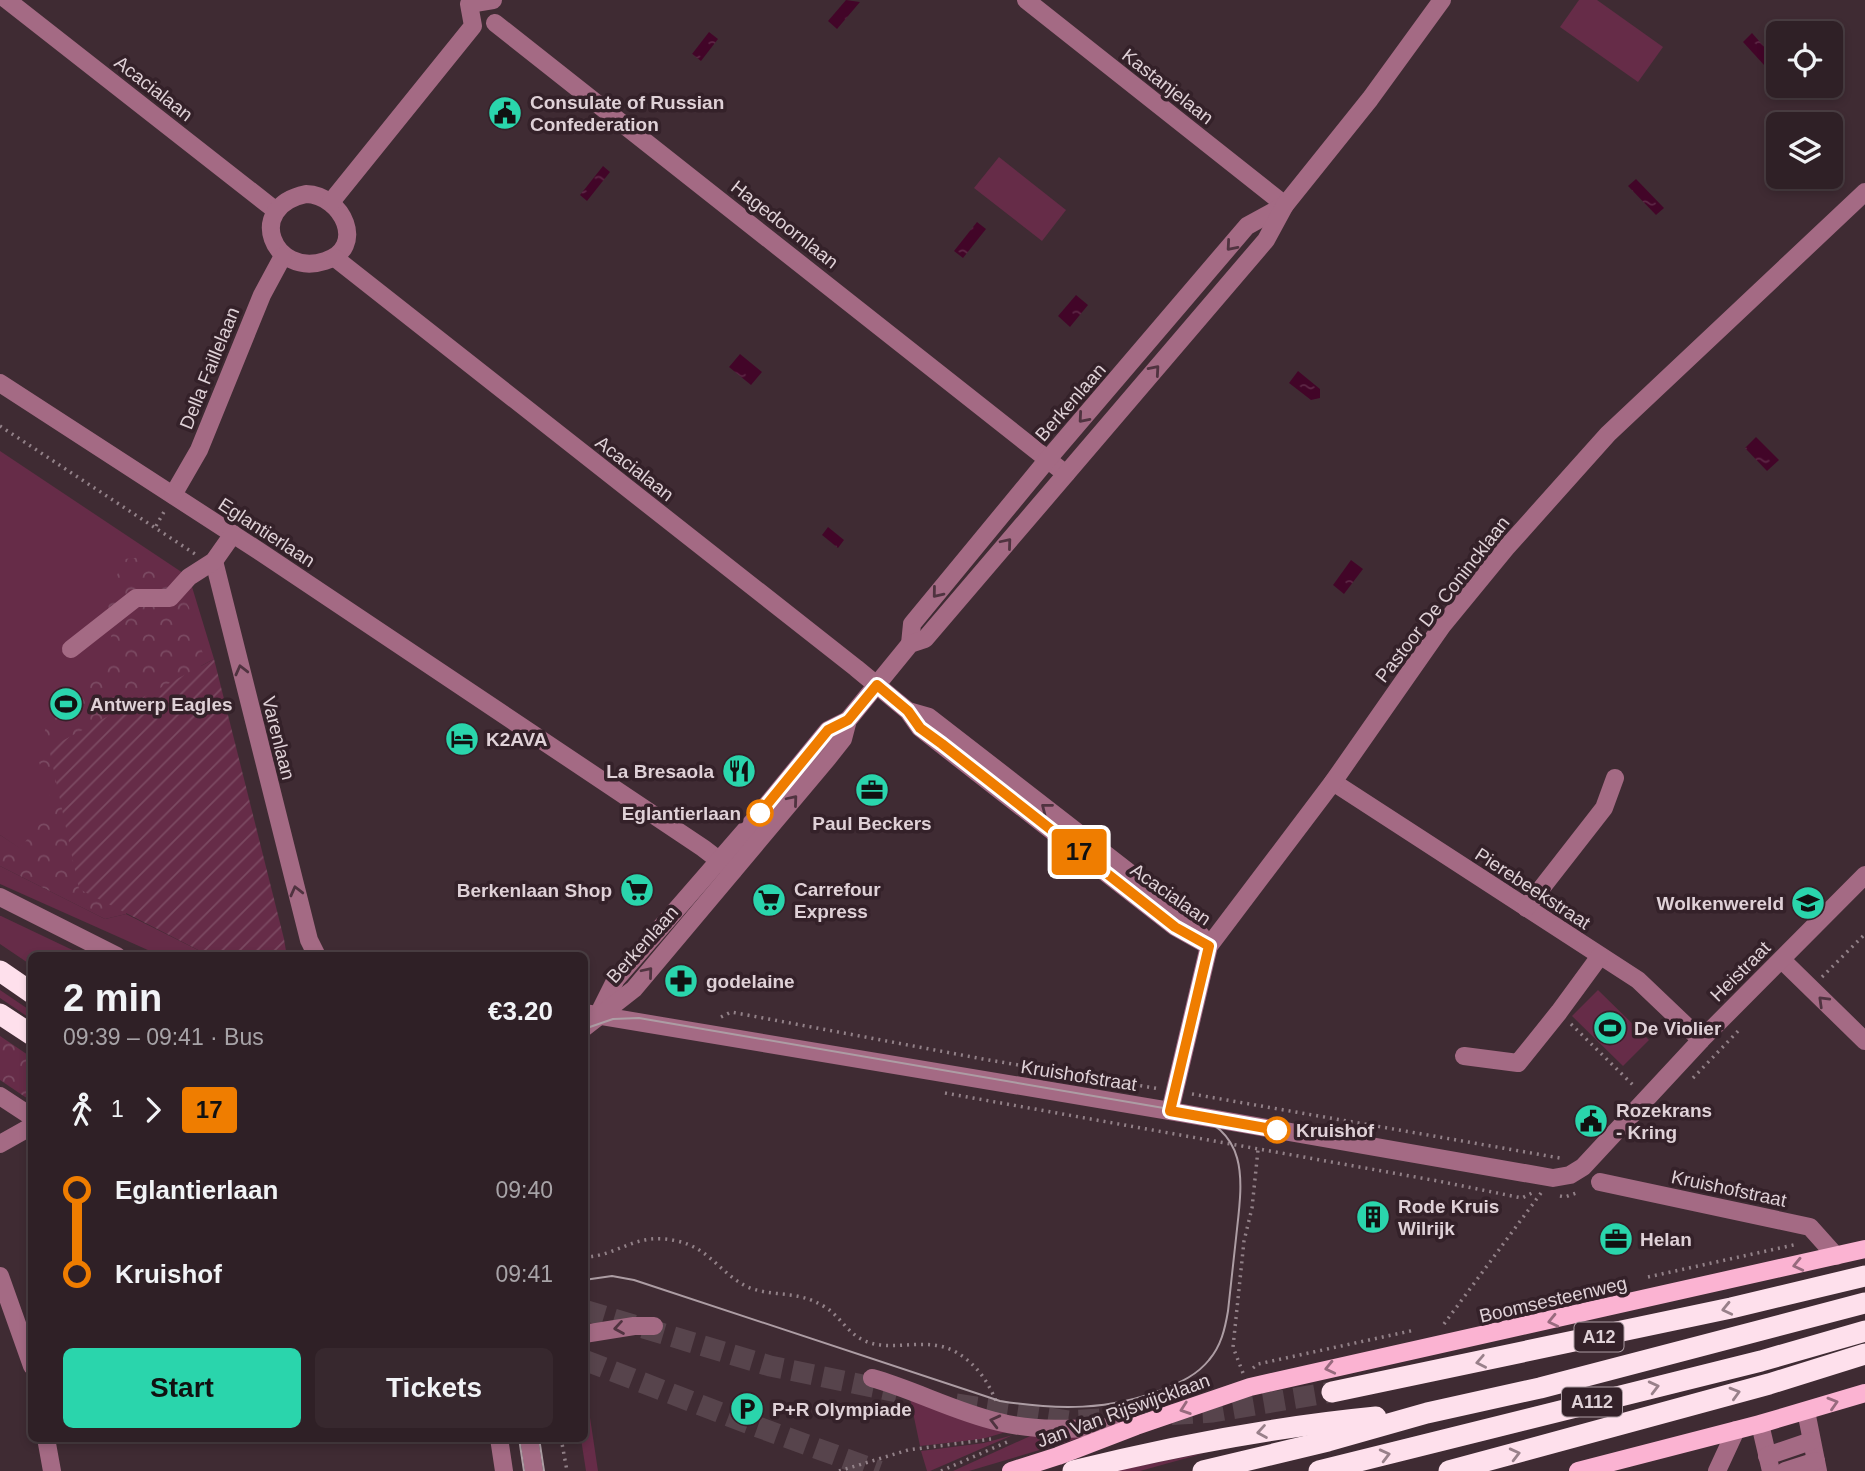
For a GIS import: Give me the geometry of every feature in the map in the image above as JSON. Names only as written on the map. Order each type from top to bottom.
[{"type":"highway","points":[[0,971],[28,990]]},
{"type":"highway","points":[[0,1014],[28,1032]]},
{"type":"highway","name":"A12","points":[[1332,1392],[1692,1317],[1865,1276]]},
{"type":"highway","name":"A112","points":[[1203,1471],[1328,1441],[1427,1413],[1540,1388],[1865,1303]]},
{"type":"highway","name":"A112","points":[[1319,1471],[1761,1361],[1865,1331]]},
{"type":"highway","points":[[1449,1471],[1757,1387],[1865,1354]]},
{"type":"highway","points":[[1073,1471],[1167,1448],[1319,1423],[1427,1413]]},
{"type":"main road","name":"Boomsesteenweg","points":[[1247,1381],[1865,1250]]},
{"type":"main road","name":"Jan Van Rijswijcklaan","points":[[1011,1471],[1058,1457],[1247,1381]]},
{"type":"main road","points":[[1581,1471],[1865,1393]]},
{"type":"street","name":"Acacialaan","points":[[7,0],[275,210]]},
{"type":"street","points":[[331,202],[473,26],[495,23],[493,0],[467,2],[473,26]]},
{"type":"street","name":"Kastanjelaan","points":[[1026,0],[1285,205]]},
{"type":"street","name":"Berkenlaan","points":[[589,1019],[616,979],[756,818],[828,730],[848,720],[910,644],[925,639],[1266,240],[1285,205],[1370,99],[1442,0]]},
{"type":"street","name":"Hagedoornlaan","points":[[495,23],[1066,474]]},
{"type":"street","name":"Pastoor De Conincklaan","points":[[1170,1111],[1209,946],[1333,782],[1443,626],[1551,495],[1608,434],[1865,192]]},
{"type":"street","points":[[306,194],[318,195],[331,202],[339,209],[347,229],[346,240],[335,258],[308,264],[284,256],[275,245],[271,232],[275,210],[283,202],[306,194]]},
{"type":"street","name":"Berkenlaan","points":[[910,644],[912,624],[1048,459],[1247,226],[1285,205]]},
{"type":"street","name":"Della Faillelaan","points":[[173,495],[199,450],[261,295],[284,256]]},
{"type":"street","name":"Acacialaan","points":[[335,258],[877,685],[908,711],[920,728],[1164,919],[1209,946]]},
{"type":"street","name":"Eglantierlaan","points":[[0,383],[233,534],[719,859]]},
{"type":"street","points":[[71,649],[136,598],[170,598],[189,577],[214,561],[233,534]]},
{"type":"street","name":"Varenlaan","points":[[214,561],[313,952]]},
{"type":"street","name":"Berkenlaan","points":[[589,1019],[634,989],[843,738],[848,720]]},
{"type":"street","points":[[1526,908],[1604,808],[1615,778]]},
{"type":"street","name":"Pierebeekstraat","points":[[1333,782],[1638,980],[1701,1040]]},
{"type":"street","points":[[719,859],[733,871]]},
{"type":"street","name":"Heistraat","points":[[1547,1185],[1583,1167],[1701,1040],[1865,875]]},
{"type":"street","points":[[0,897],[108,952]]},
{"type":"street","points":[[1464,1056],[1518,1063],[1600,956]]},
{"type":"street","points":[[1782,960],[1865,1041]]},
{"type":"street","name":"Kruishofstraat","points":[[589,1019],[1170,1111],[1547,1185]]},
{"type":"street","points":[[0,1096],[28,1114]]},
{"type":"street","points":[[0,1144],[28,1128]]},
{"type":"street","name":"Kruishofstraat","points":[[1600,1182],[1810,1227],[1836,1256]]},
{"type":"street","points":[[0,1276],[28,1355]]},
{"type":"street","points":[[588,1333],[634,1326],[654,1326]]},
{"type":"street","points":[[872,1378],[1001,1423],[1039,1428],[1136,1426]]},
{"type":"street","points":[[1760,1423],[1773,1466],[1814,1456],[1806,1411]]},
{"type":"street","points":[[1717,1471],[1736,1430]]},
{"type":"street","points":[[47,1442],[52,1471]]},
{"type":"street","points":[[500,1442],[504,1471]]},
{"type":"street","points":[[530,1442],[534,1471]]},
{"type":"path","points":[[0,426],[156,526]]},
{"type":"path","points":[[1811,989],[1865,934]]},
{"type":"path","points":[[710,1023],[731,1012],[983,1059],[1569,1159]]},
{"type":"path","points":[[1559,1012],[1647,1099]]},
{"type":"path","points":[[935,1092],[1522,1198],[1547,1185]]},
{"type":"path","points":[[1247,1381],[1233,1347],[1244,1241],[1252,1209],[1261,1127]]},
{"type":"path","points":[[1444,1324],[1547,1185]]},
{"type":"path","points":[[588,1257],[599,1256],[642,1240],[670,1239],[693,1246],[704,1251],[749,1287],[804,1296],[816,1301],[834,1313],[858,1338],[866,1342],[887,1346],[928,1344],[955,1352],[987,1381],[998,1405],[1001,1423]]},
{"type":"path","points":[[839,1471],[908,1450],[989,1440],[1017,1431],[1020,1426]]},
{"type":"path","points":[[562,1442],[567,1471]]},
{"type":"green space","points":[[1579,0],[1597,0],[1663,47],[1638,82],[1560,27]]},
{"type":"green space","points":[[999,157],[1066,210],[1042,241],[974,188]]},
{"type":"green space","name":"Antwerp Eagles","points":[[0,451],[189,577],[214,659],[49,748],[79,889],[0,835]]},
{"type":"green space","points":[[144,557],[167,568],[189,607],[203,654],[198,682],[126,914],[105,919],[0,866],[0,835],[20,848],[48,814],[51,799],[39,762],[49,709],[58,691],[103,669],[113,629],[108,605],[115,580],[124,559]]},
{"type":"green space","points":[[214,659],[285,952],[202,952],[79,889],[49,748]]},
{"type":"green space","points":[[0,866],[105,919],[126,914],[202,952],[152,952],[0,884]]},
{"type":"green space","points":[[0,916],[77,952],[28,952],[28,963],[0,944]]},
{"type":"green space","points":[[0,990],[28,1009],[28,1017],[0,998]]},
{"type":"green space","name":"De Violier","points":[[1598,990],[1649,1040],[1623,1066],[1572,1016]]},
{"type":"green space","points":[[0,1036],[28,1055],[28,1099],[0,1080]]},
{"type":"green space","points":[[910,1398],[1013,1430],[982,1439],[920,1446]]},
{"type":"green space","points":[[588,1404],[598,1471],[586,1471],[581,1442],[588,1442]]},
{"type":"green space","points":[[1037,1433],[1083,1437],[969,1471],[953,1471]]},
{"type":"green space","points":[[1013,1435],[930,1471],[927,1471],[921,1451],[984,1443]]},
{"type":"green space","points":[[1205,1453],[1140,1471],[1113,1471]]},
{"type":"water","points":[[846,0],[860,2],[837,29],[828,21]]},
{"type":"water","points":[[709,32],[718,39],[701,61],[692,54]]},
{"type":"water","points":[[1752,33],[1766,49],[1766,63],[1764,65],[1743,42]]},
{"type":"water","points":[[603,166],[610,172],[587,201],[580,195]]},
{"type":"water","points":[[1636,179],[1664,208],[1656,215],[1628,186]]},
{"type":"water","points":[[977,222],[986,229],[963,258],[954,251]]},
{"type":"water","points":[[1076,295],[1088,305],[1070,327],[1058,316]]},
{"type":"water","points":[[740,354],[762,372],[751,385],[729,367]]},
{"type":"water","points":[[1298,371],[1320,389],[1320,398],[1311,400],[1289,383]]},
{"type":"water","points":[[1756,437],[1779,460],[1767,471],[1745,448]]},
{"type":"water","points":[[828,527],[844,540],[838,548],[822,535]]},
{"type":"water","points":[[1351,560],[1363,569],[1344,594],[1333,585]]},
{"type":"tunnel","points":[[588,1311],[770,1366],[897,1392]]},
{"type":"tunnel","points":[[588,1362],[879,1471]]},
{"type":"tunnel","points":[[956,1404],[1068,1421],[1213,1412],[1332,1392]]},
{"type":"tram line","points":[[588,1028],[613,1019],[639,1018],[1187,1112],[1207,1120],[1221,1131],[1231,1144],[1240,1174],[1239,1210],[1228,1311],[1217,1349],[1199,1370],[1177,1384],[1144,1396],[1103,1405],[1062,1407],[1000,1401],[634,1280],[612,1276],[588,1279]]},
{"type":"tram line","points":[[520,1442],[524,1471]]},
{"type":"tram line","points":[[540,1442],[544,1471]]},
{"type":"bus line","name":"17","points":[[760,813],[828,730],[848,720],[877,685],[908,711],[920,728],[1175,927],[1209,946],[1170,1111],[1277,1130]]},
{"type":"place","name":"Consulate of Russian Confederation","points":[[505,113]]},
{"type":"place","name":"Antwerp Eagles","points":[[66,704]]},
{"type":"place","name":"K2AVA","points":[[462,739]]},
{"type":"place","name":"La Bresaola","points":[[739,771]]},
{"type":"place","name":"Paul Beckers","points":[[872,790]]},
{"type":"place","name":"Eglantierlaan","points":[[760,813]]},
{"type":"place","name":"Berkenlaan Shop","points":[[637,890]]},
{"type":"place","name":"Carrefour Express","points":[[769,900]]},
{"type":"place","name":"Wolkenwereld","points":[[1808,903]]},
{"type":"place","name":"godelaine","points":[[681,981]]},
{"type":"place","name":"De Violier","points":[[1610,1028]]},
{"type":"place","name":"Rozekrans - Kring","points":[[1591,1121]]},
{"type":"place","name":"Kruishof","points":[[1277,1130]]},
{"type":"place","name":"Rode Kruis Wilrijk","points":[[1373,1217]]},
{"type":"place","name":"Helan","points":[[1616,1239]]},
{"type":"place","name":"P+R Olympiade","points":[[747,1409]]}]
